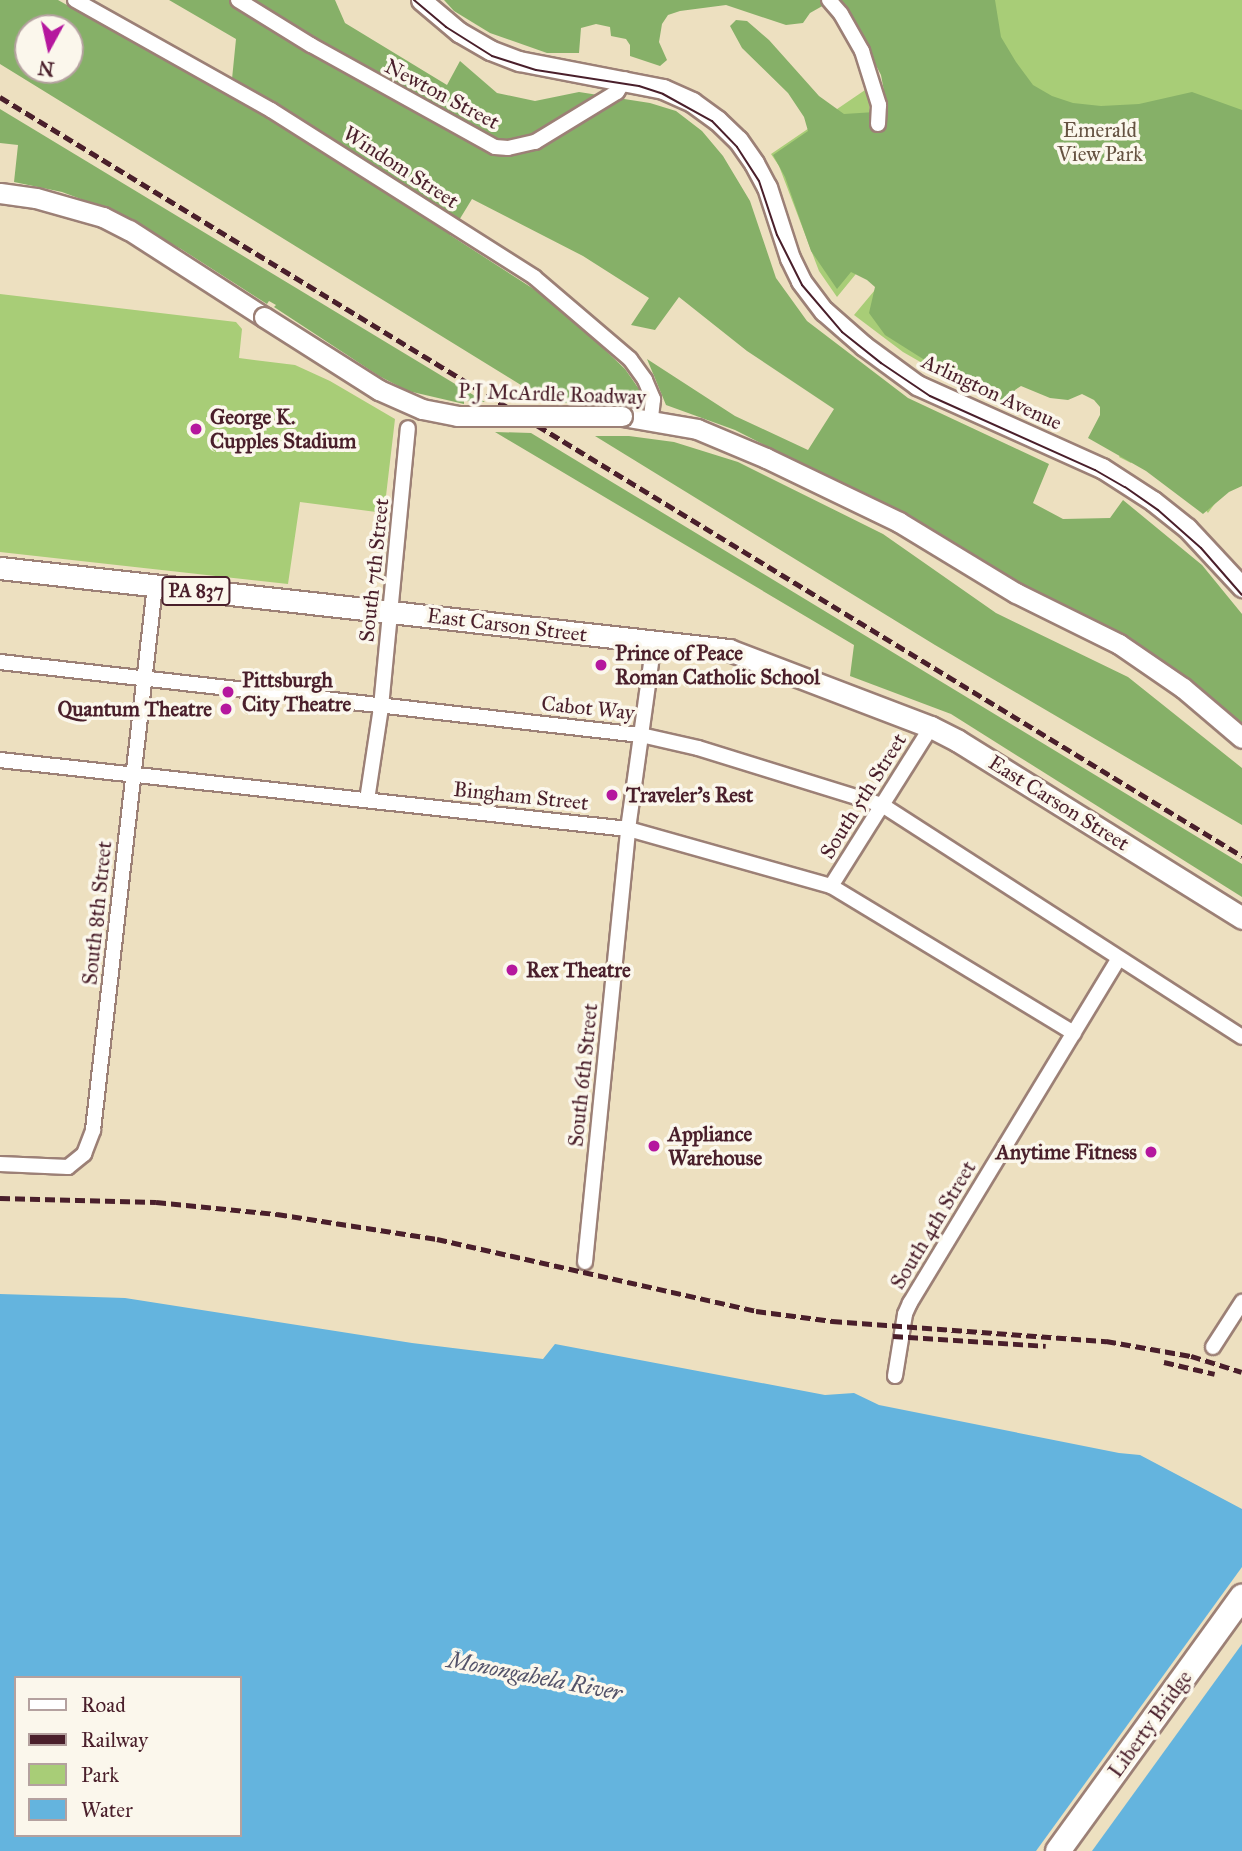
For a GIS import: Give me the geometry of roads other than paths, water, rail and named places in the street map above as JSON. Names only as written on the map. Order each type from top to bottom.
[{"type":"highway","name":"Liberty Bridge","points":[[1058,1851],[1242,1597]]},
{"type":"main road","name":"Arlington Avenue","points":[[421,0],[459,32],[490,50],[519,61],[625,79],[663,89],[692,102],[738,140],[766,187],[790,258],[802,281],[824,311],[864,346],[917,385],[1102,468],[1143,494],[1187,528],[1242,587]]},
{"type":"main road","name":"P J McArdle Roadway","points":[[0,193],[36,198],[103,217],[379,390],[422,409],[457,416],[622,416],[651,419],[697,429],[766,458],[900,522],[1016,593],[1119,644],[1183,688],[1242,738]]},
{"type":"main road","name":"East Carson Street","points":[[0,568],[729,650],[931,727],[958,740],[1242,918]]},
{"type":"street","name":"Windom Street","points":[[75,0],[271,110],[534,277],[630,359],[645,380],[653,399],[651,419]]},
{"type":"street","name":"Newton Street","points":[[238,0],[311,45],[495,147],[508,148],[535,142],[617,92],[625,79]]},
{"type":"street","points":[[828,0],[841,14],[862,51],[879,105],[878,124]]},
{"type":"street","name":"South 7th Street","points":[[367,800],[381,706],[408,428]]},
{"type":"street","name":"South 8th Street","points":[[0,1164],[68,1167],[84,1154],[93,1130],[155,586]]},
{"type":"street","name":"South 6th Street","points":[[585,1262],[628,829],[654,642]]},
{"type":"street","name":"Cabot Way","points":[[0,662],[642,735],[698,748],[882,805],[1118,960],[1242,1037]]},
{"type":"street","name":"South 5th Street","points":[[831,886],[931,727]]},
{"type":"street","name":"Bingham Street","points":[[0,761],[628,829],[831,886],[1074,1033]]},
{"type":"street","name":"South 4th Street","points":[[895,1376],[905,1314],[910,1303],[1118,960]]},
{"type":"street","points":[[1213,1347],[1242,1302]]},
{"type":"water","name":"Monongahela River","points":[[0,1294],[125,1298],[412,1343],[543,1359],[555,1344],[825,1395],[854,1393],[879,1405],[1140,1455],[1242,1509],[1242,1851],[0,1851]]},
{"type":"tram line","points":[[414,0],[446,27],[492,56],[536,70],[639,86],[663,94],[712,121],[737,147],[759,181],[777,235],[802,285],[842,332],[881,363],[930,396],[1095,470],[1125,487],[1158,510],[1201,548],[1242,595]]},
{"type":"railway","points":[[0,97],[1242,856]]},
{"type":"railway","points":[[0,1198],[156,1202],[277,1214],[437,1239],[756,1311],[832,1321],[1106,1341],[1191,1356],[1242,1372]]},
{"type":"railway","points":[[893,1336],[1046,1346]]},
{"type":"railway","points":[[1164,1362],[1215,1374]]},
{"type":"place","name":"George K. Cupples Stadium","points":[[196,429]]},
{"type":"place","name":"Prince of Peace Roman Catholic School","points":[[601,665]]},
{"type":"place","name":"Pittsburgh City Theatre","points":[[228,692]]},
{"type":"place","name":"Quantum Theatre","points":[[226,709]]},
{"type":"place","name":"Traveler's Rest","points":[[612,795]]},
{"type":"place","name":"Rex Theatre","points":[[512,970]]},
{"type":"place","name":"Appliance Warehouse","points":[[654,1146]]},
{"type":"place","name":"Anytime Fitness","points":[[1151,1152]]},
{"type":"park label","name":"Emerald View Park","points":[[1100,142]]}]
